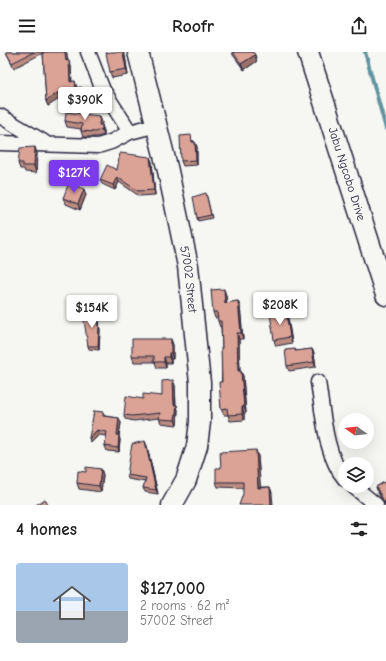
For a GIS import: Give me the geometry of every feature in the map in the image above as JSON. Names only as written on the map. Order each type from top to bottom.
[{"type":"street","points":[[88,52],[103,90],[130,132]]},
{"type":"street","name":"57002 Street","points":[[138,52],[157,125],[188,266],[200,383],[200,422],[197,446],[188,475],[172,505]]},
{"type":"street","name":"Jabu Ngcobo Drive","points":[[308,52],[386,295]]},
{"type":"street","points":[[0,116],[46,144]]},
{"type":"street","points":[[0,144],[98,146],[111,142],[130,132],[157,125]]},
{"type":"street","points":[[318,382],[330,447],[338,471]]},
{"type":"street","points":[[361,493],[376,505]]},
{"type":"building","points":[[6,52],[34,52],[12,63]]},
{"type":"building","points":[[43,52],[65,52],[66,61],[69,60],[70,82],[75,81],[76,88],[81,87],[82,98],[60,101],[59,92],[46,101]]},
{"type":"building","points":[[123,52],[126,69],[110,72],[106,53]]},
{"type":"building","points":[[233,52],[253,52],[255,55],[241,64]]},
{"type":"building","points":[[66,112],[100,116],[99,125],[102,125],[102,129],[95,132],[81,131],[82,124],[65,121]]},
{"type":"building","points":[[191,135],[192,142],[195,142],[196,160],[181,161],[180,136]]},
{"type":"building","points":[[35,147],[34,166],[23,166],[23,163],[18,163],[20,148]]},
{"type":"building","points":[[120,153],[150,157],[154,190],[138,191],[117,177],[113,185],[100,180],[107,165],[117,170]]},
{"type":"building","points":[[69,183],[84,189],[78,204],[63,198]]},
{"type":"building","points":[[206,193],[211,215],[197,218],[193,197]]},
{"type":"building","points":[[224,289],[225,303],[238,301],[241,333],[237,333],[238,371],[241,371],[244,407],[242,407],[242,414],[228,415],[227,408],[221,409],[219,382],[222,382],[221,321],[218,321],[217,312],[213,312],[211,290]]},
{"type":"building","points":[[94,312],[95,317],[98,317],[98,346],[88,346],[83,314]]},
{"type":"building","points":[[286,312],[290,337],[274,340],[270,314]]},
{"type":"building","points":[[132,339],[171,339],[171,353],[169,353],[169,357],[164,357],[164,362],[154,362],[154,356],[132,356]]},
{"type":"building","points":[[295,349],[295,351],[312,349],[314,362],[287,366],[285,350]]},
{"type":"building","points":[[173,380],[174,405],[177,405],[175,420],[159,419],[160,413],[132,416],[124,415],[126,396],[143,399],[143,394],[162,396],[162,381]]},
{"type":"building","points":[[94,411],[103,412],[103,416],[119,418],[117,435],[119,435],[118,448],[105,446],[107,432],[97,430],[89,438]]},
{"type":"building","points":[[145,441],[156,490],[143,488],[146,478],[127,475],[132,444]]},
{"type":"building","points":[[256,450],[258,488],[270,487],[271,505],[239,505],[243,494],[243,482],[216,482],[216,468],[221,468],[220,452]]},
{"type":"building","points":[[86,467],[101,469],[99,486],[77,483],[78,471],[86,472]]},
{"type":"building","points":[[386,481],[386,505],[376,487]]},
{"type":"building","points":[[45,499],[48,505],[36,505]]},
{"type":"waterway","points":[[365,52],[386,129]]}]
